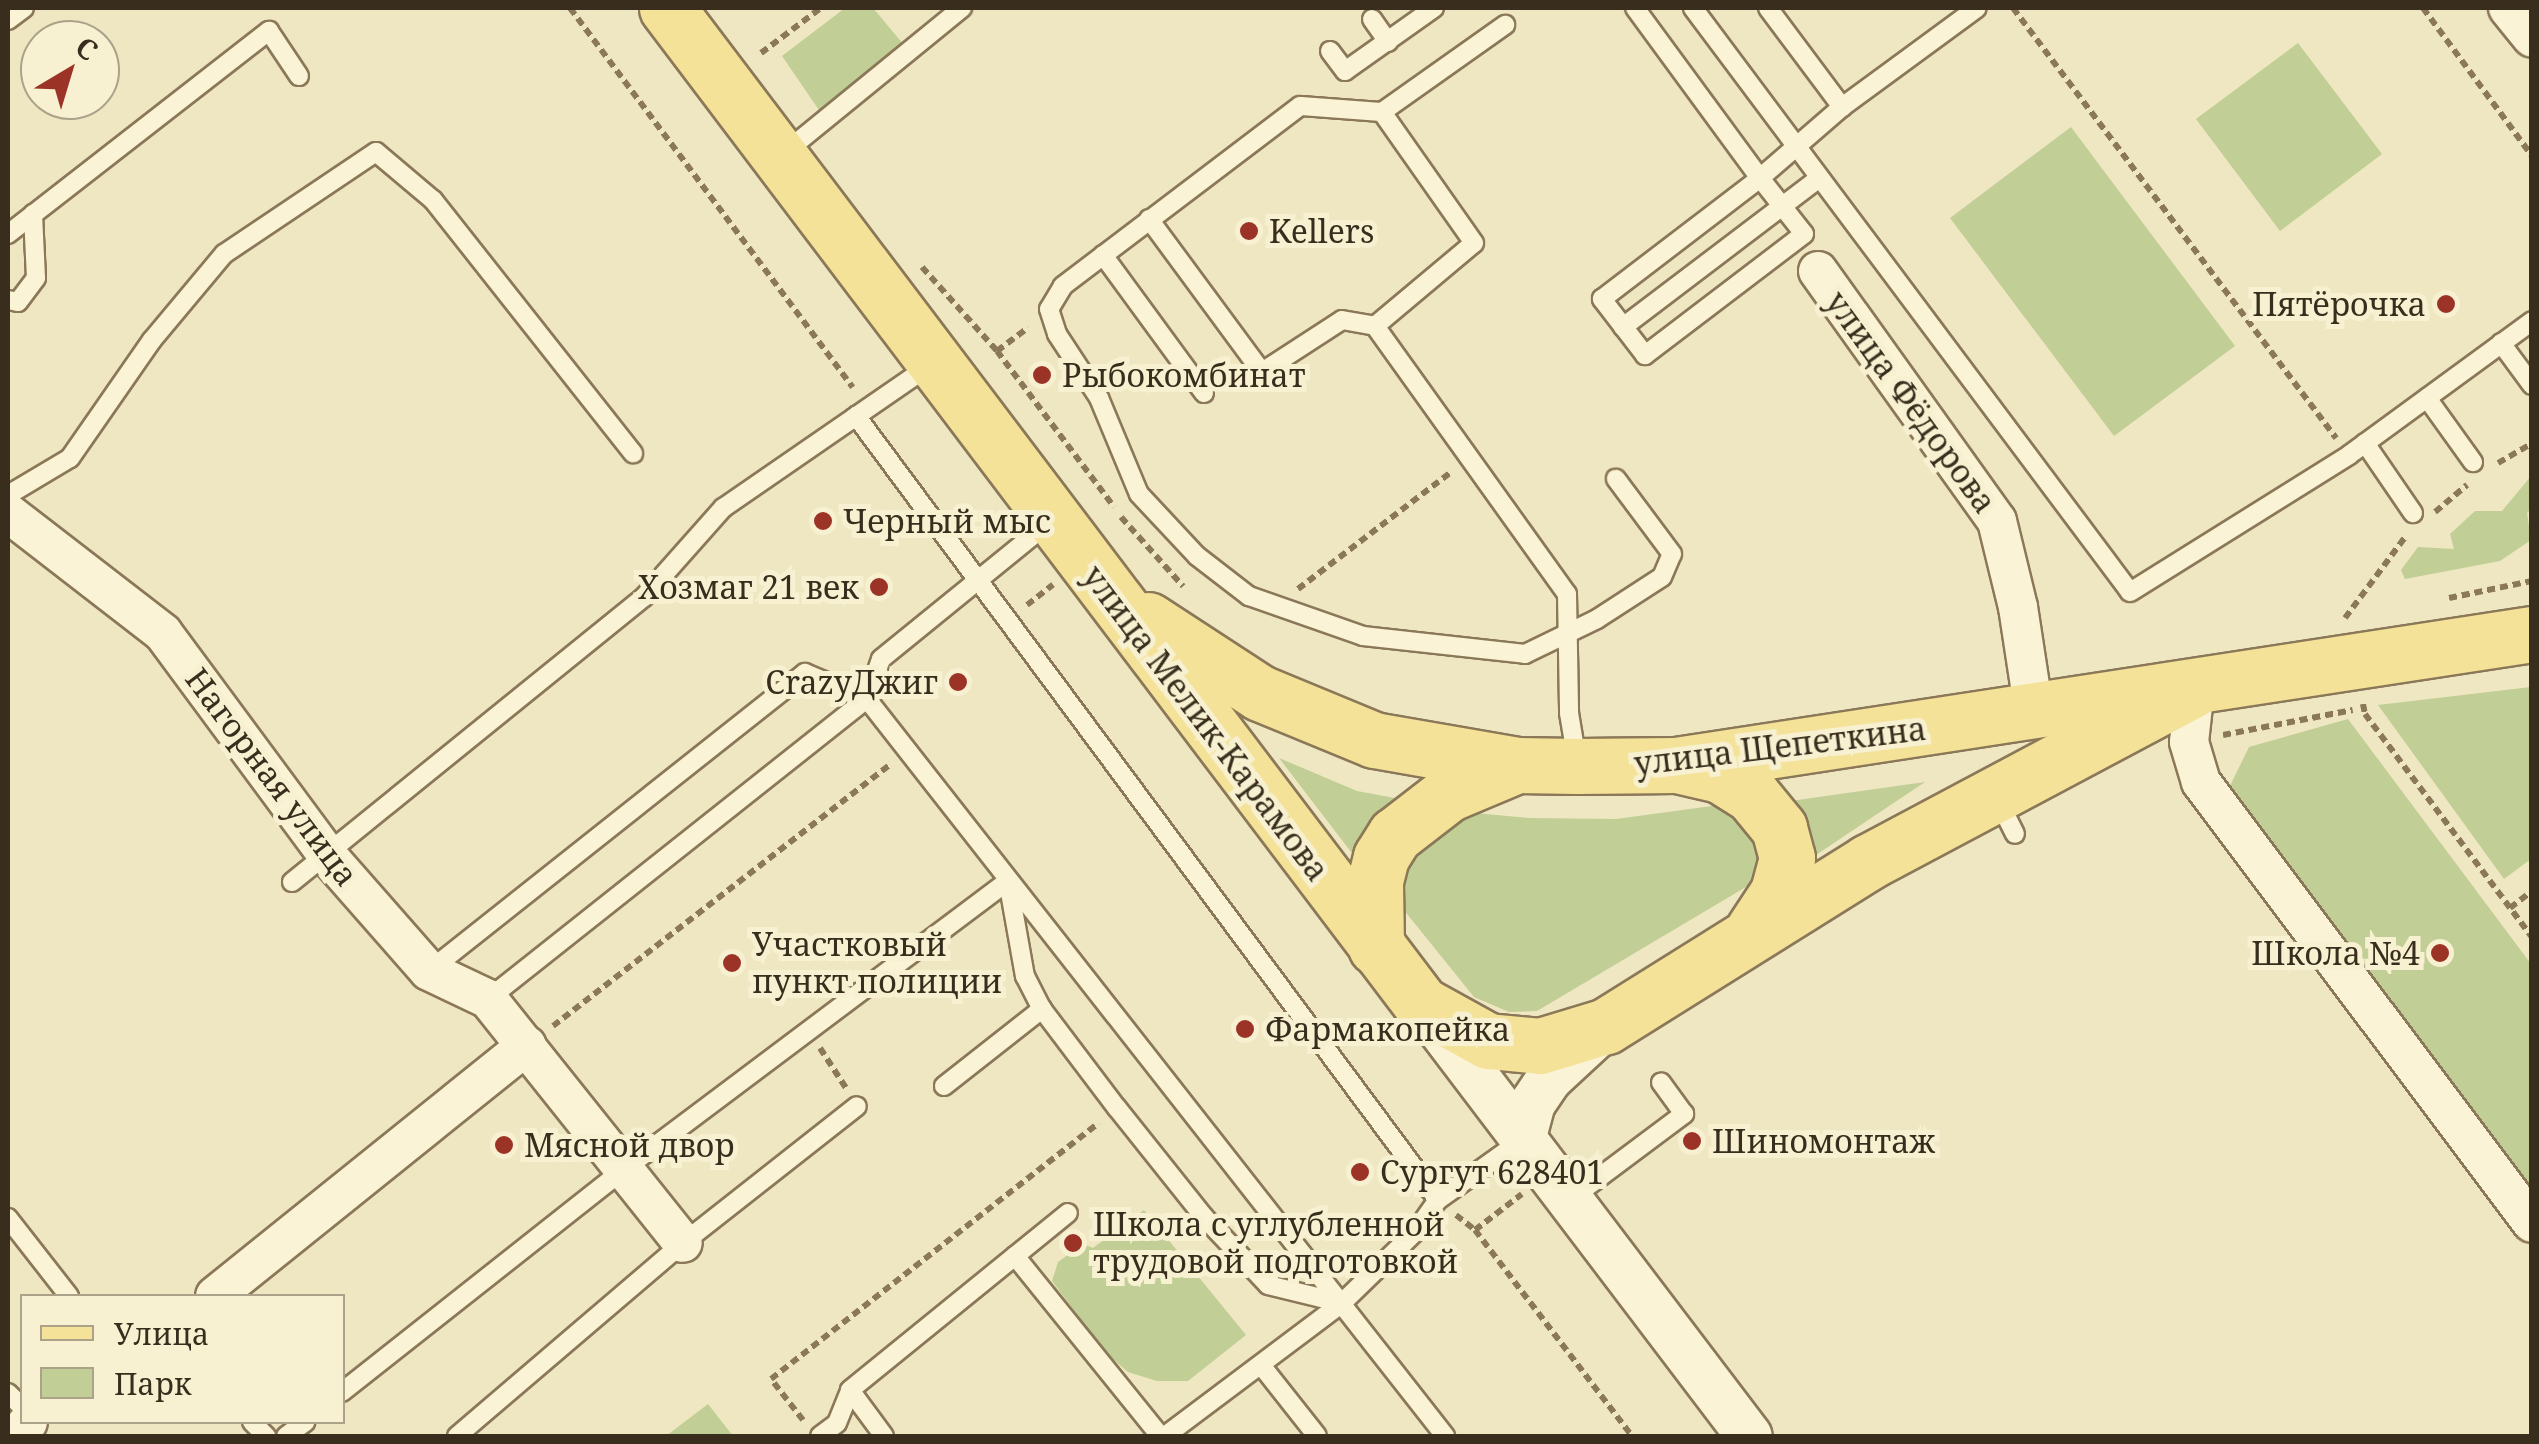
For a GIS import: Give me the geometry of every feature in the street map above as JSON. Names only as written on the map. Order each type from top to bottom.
[{"type":"main road","name":"улица Мелик-Карамова","points":[[667,8],[1421,1004]]},
{"type":"main road","name":"улица Щепеткина","points":[[1105,589],[1244,684],[1326,724],[1374,740],[1517,765],[1676,765],[2532,634]]},
{"type":"main road","name":"улица Щепеткина","points":[[1421,1004],[1488,1041],[1514,1045],[1540,1046],[1606,1026],[1754,930],[2004,814],[2195,688]]},
{"type":"main road","points":[[1376,946],[1374,881],[1381,856],[1394,835],[1448,794],[1517,765]]},
{"type":"main road","points":[[1676,765],[1720,775],[1752,795],[1779,828],[1787,858],[1778,892],[1754,930]]},
{"type":"street","points":[[2508,8],[2532,38]]},
{"type":"street","name":"улица Фёдорова","points":[[1818,272],[1997,521],[2018,608],[2034,712]]},
{"type":"street","name":"Нагорная улица","points":[[8,513],[162,633],[327,854],[428,971],[488,999],[683,1242]]},
{"type":"street","points":[[2195,688],[2189,742],[2200,782],[2532,1222]]},
{"type":"street","name":"улица Мелик-Карамова","points":[[1421,1004],[1749,1436]]},
{"type":"street","points":[[1522,1140],[1532,1102],[1549,1078],[1606,1026]]},
{"type":"street","points":[[218,1294],[527,1045]]},
{"type":"lane","points":[[8,20],[24,8]]},
{"type":"lane","points":[[778,157],[828,122],[962,8]]},
{"type":"lane","points":[[1330,51],[1346,71],[1434,8]]},
{"type":"lane","points":[[1635,8],[1760,178],[1804,234],[1645,355],[1602,299],[1760,178],[1842,107],[1977,8]]},
{"type":"lane","points":[[1693,8],[1794,148],[2130,592],[2348,455],[2532,321]]},
{"type":"lane","points":[[1768,8],[1842,107]]},
{"type":"lane","points":[[1372,19],[1388,42]]},
{"type":"lane","points":[[1505,25],[1382,112],[1300,106],[1063,286],[1049,309],[1058,334],[1099,398],[1139,494],[1198,556],[1249,596],[1363,636],[1525,654],[1598,620],[1662,576],[1672,554],[1616,479]]},
{"type":"lane","points":[[8,234],[269,31],[299,76]]},
{"type":"lane","points":[[1374,326],[1474,243],[1382,112]]},
{"type":"lane","points":[[8,494],[70,458],[152,340],[224,254],[376,152],[433,200],[633,454]]},
{"type":"lane","points":[[1623,327],[1818,178]]},
{"type":"lane","points":[[8,300],[18,302],[36,278],[32,214]]},
{"type":"lane","points":[[1149,219],[1262,372],[1342,320],[1374,326],[1568,594],[1569,714],[1577,766]]},
{"type":"lane","points":[[1103,254],[1204,392]]},
{"type":"lane","points":[[2500,344],[2532,385]]},
{"type":"lane","points":[[292,882],[644,596],[723,508],[935,362]]},
{"type":"lane","points":[[2427,398],[2474,462]]},
{"type":"lane","points":[[862,412],[976,580],[1438,1200]]},
{"type":"lane","points":[[2365,443],[2413,513]]},
{"type":"lane","points":[[488,999],[867,699],[882,659],[1052,521]]},
{"type":"lane","points":[[428,971],[806,673],[867,699],[1445,1436]]},
{"type":"lane","points":[[1008,881],[1025,976],[1042,1009],[1117,1108],[1204,1217],[1268,1285],[1342,1303]]},
{"type":"lane","points":[[345,1390],[623,1170],[1008,881]]},
{"type":"lane","points":[[944,1086],[1042,1009]]},
{"type":"lane","points":[[1568,1201],[1684,1114],[1661,1082]]},
{"type":"lane","points":[[458,1436],[683,1242],[858,1106]]},
{"type":"lane","points":[[1015,1256],[1162,1436],[1342,1303],[1416,1231],[1438,1200],[1522,1140]]},
{"type":"lane","points":[[820,1436],[837,1423],[850,1390],[1068,1213]]},
{"type":"lane","points":[[8,1218],[67,1294]]},
{"type":"lane","points":[[1261,1365],[1317,1436]]},
{"type":"lane","points":[[850,1390],[884,1436]]},
{"type":"path","points":[[570,8],[862,412]]},
{"type":"path","points":[[760,52],[819,8]]},
{"type":"path","points":[[2013,8],[2348,455]]},
{"type":"path","points":[[2423,8],[2532,156]]},
{"type":"path","points":[[997,352],[1021,333]]},
{"type":"path","points":[[1276,607],[1468,459]]},
{"type":"path","points":[[2189,742],[2378,705]]},
{"type":"path","points":[[2365,714],[2532,937]]},
{"type":"path","points":[[527,1045],[908,751]]},
{"type":"path","points":[[2510,908],[2532,891]]},
{"type":"path","points":[[809,1030],[858,1106]]},
{"type":"path","points":[[805,1422],[772,1379],[1117,1108]]},
{"type":"path","points":[[1438,1200],[1475,1230],[1632,1436]]},
{"type":"green space","points":[[845,8],[873,8],[904,45],[821,113],[782,56]]},
{"type":"green space","points":[[2298,43],[2382,154],[2280,231],[2196,119]]},
{"type":"green space","points":[[2071,127],[2235,346],[2114,436],[1950,218]]},
{"type":"green space","points":[[2531,476],[2531,509],[2527,513],[2531,540],[2500,561],[2405,579],[2401,570],[2418,547],[2454,549],[2450,534],[2475,511],[2502,511]]},
{"type":"green space","points":[[2531,687],[2531,859],[2504,879],[2378,705]]},
{"type":"green space","name":"Школа №4","points":[[2348,719],[2531,964],[2531,1186],[2227,792],[2249,747]]},
{"type":"green space","points":[[1279,758],[1357,791],[1400,799],[1358,861]]},
{"type":"green space","points":[[1925,782],[1801,865],[1776,803]]},
{"type":"green space","points":[[1719,805],[1745,816],[1761,838],[1763,866],[1751,884],[1537,1011],[1509,1012],[1474,997],[1399,904],[1397,860],[1454,811],[1528,818],[1616,819]]},
{"type":"green space","points":[[1144,1210],[1246,1335],[1188,1381],[1157,1381],[1128,1372],[1106,1353],[1052,1281],[1058,1262],[1083,1244],[1093,1248]]},
{"type":"green space","points":[[708,1404],[733,1436],[666,1436]]},
{"type":"place","name":"Kellers","points":[[1249,231]]},
{"type":"place","name":"Пятёрочка","points":[[2446,304]]},
{"type":"place","name":"Рыбокомбинат","points":[[1042,375]]},
{"type":"place","name":"Черный мыс","points":[[823,521]]},
{"type":"place","name":"Хозмаг 21 век","points":[[879,587]]},
{"type":"place","name":"CrazyДжиг","points":[[958,682]]},
{"type":"place","name":"Школа №4","points":[[2440,953]]},
{"type":"place","name":"Участковый пункт полиции","points":[[732,963]]},
{"type":"place","name":"Фармакопейка","points":[[1245,1029]]},
{"type":"place","name":"Шиномонтаж","points":[[1692,1141]]},
{"type":"place","name":"Мясной двор","points":[[504,1145]]},
{"type":"place","name":"Сургут 628401","points":[[1360,1172]]},
{"type":"place","name":"Школа с углубленной трудовой подготовкой","points":[[1073,1243]]}]
